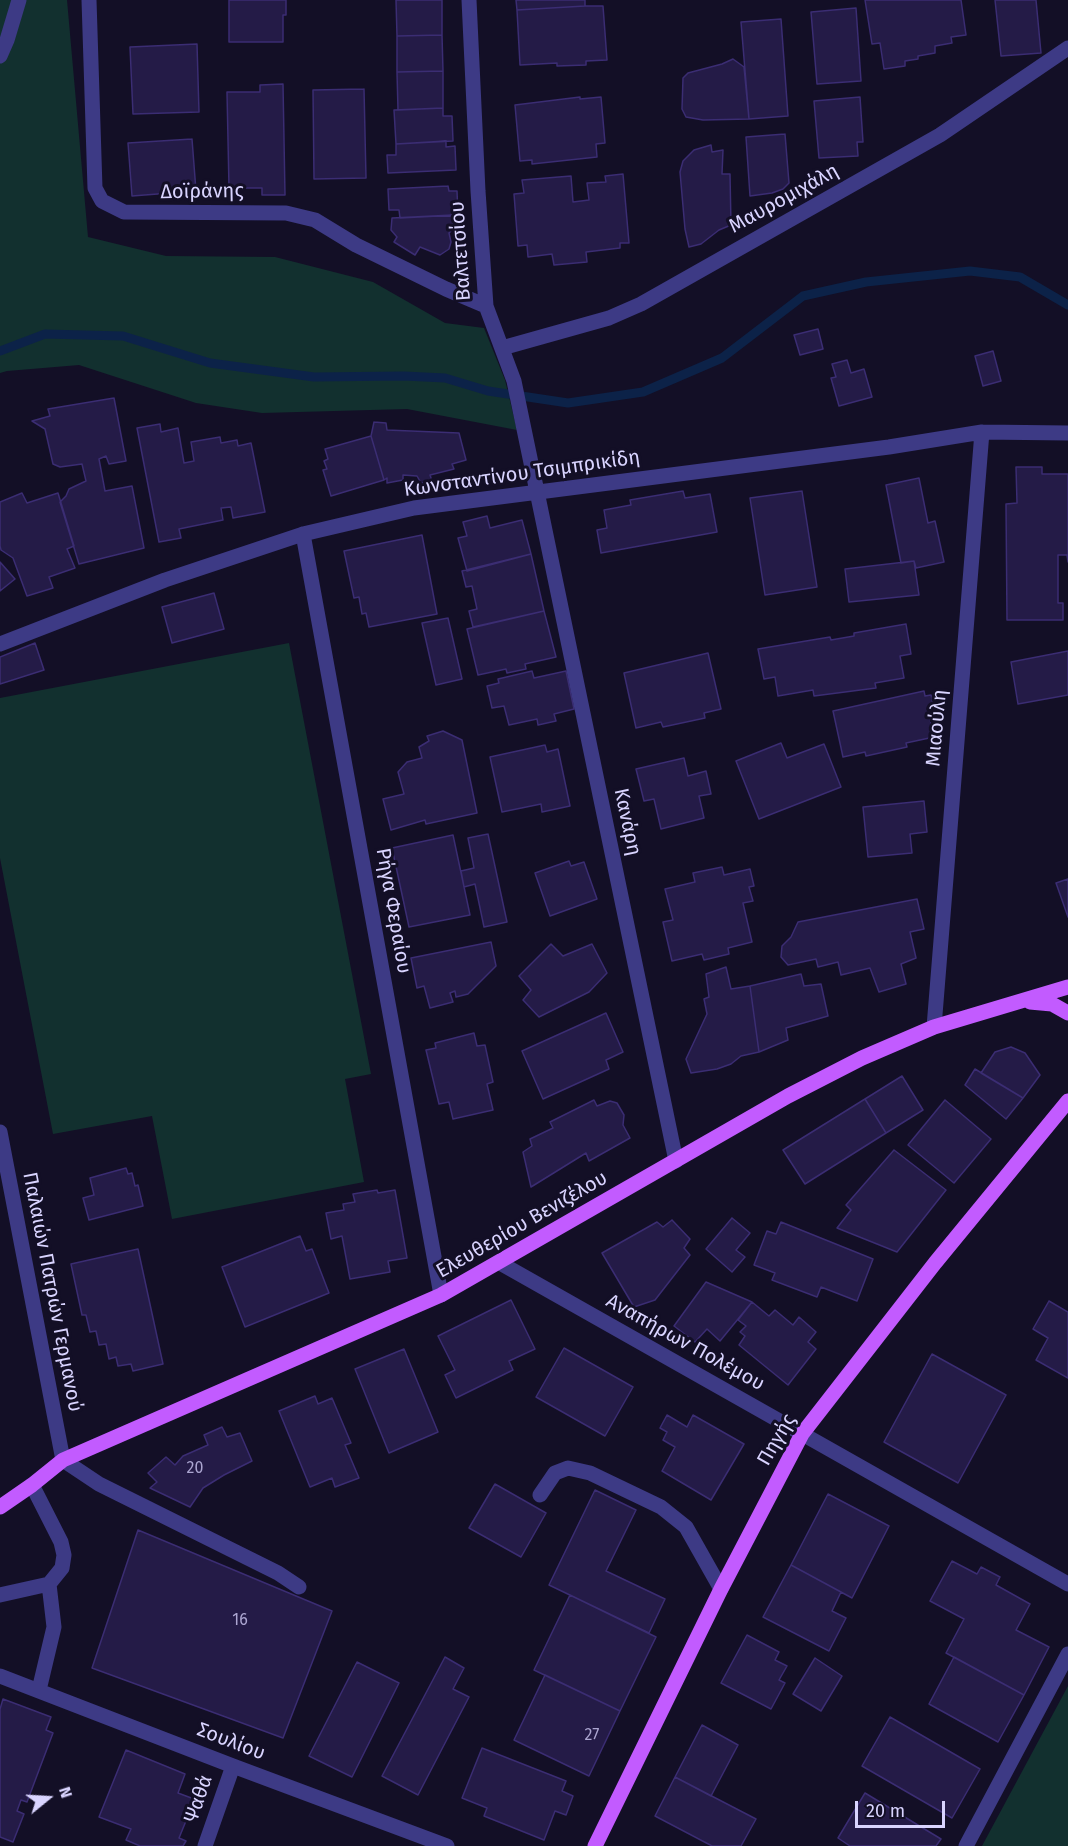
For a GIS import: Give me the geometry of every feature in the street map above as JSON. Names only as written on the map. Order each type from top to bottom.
[{"type":"main road","name":"Ελευθερίου Βενιζέλου","points":[[0,1507],[63,1460],[441,1295],[788,1096],[862,1058],[934,1027],[1068,987]]},
{"type":"main road","points":[[1021,1001],[1052,1004],[1068,1013]]},
{"type":"main road","name":"Πηγής","points":[[596,1846],[721,1589],[802,1434],[934,1263],[1068,1101]]},
{"type":"street","points":[[0,56],[18,0]]},
{"type":"street","name":"Δοϊράνης","points":[[89,0],[95,188],[102,201],[123,213],[286,213],[315,220],[356,245],[486,306]]},
{"type":"street","name":"Βαλτετσίου","points":[[469,0],[486,306],[514,381],[537,491]]},
{"type":"street","name":"Μαυρομιχάλη","points":[[502,348],[609,318],[641,304],[940,135],[1068,48]]},
{"type":"street","name":"Κωνσταντίνου Τσιμπρικίδη","points":[[0,644],[165,580],[303,534],[414,508],[889,447],[982,432],[1068,433]]},
{"type":"street","name":"Μιαούλη","points":[[934,1027],[982,432]]},
{"type":"street","name":"Κανάρη","points":[[537,491],[676,1161]]},
{"type":"street","name":"Ρήγα Φεραίου","points":[[303,534],[441,1295]]},
{"type":"street","name":"Παλαιών Πατρών Γερμανού","points":[[0,1132],[63,1460]]},
{"type":"street","name":"Αναπήρων Πολέμου","points":[[500,1263],[1068,1584]]},
{"type":"street","points":[[63,1460],[99,1484],[279,1573],[299,1587]]},
{"type":"street","points":[[540,1495],[555,1473],[568,1468],[590,1473],[661,1507],[686,1527],[721,1589]]},
{"type":"street","points":[[0,1595],[49,1584],[62,1568],[64,1555],[61,1542],[32,1485]]},
{"type":"street","points":[[39,1690],[54,1627],[49,1584]]},
{"type":"street","points":[[966,1846],[1068,1654]]},
{"type":"street","name":"Σουλίου","points":[[0,1676],[447,1846]]},
{"type":"street","name":"Ψαθά","points":[[205,1846],[233,1766]]},
{"type":"green space","points":[[0,0],[67,0],[88,237],[166,256],[275,257],[373,282],[445,323],[484,328],[505,380],[517,430],[407,409],[262,413],[196,403],[79,365],[0,373]]},
{"type":"green space","points":[[289,643],[371,1074],[345,1079],[364,1182],[172,1219],[152,1116],[53,1134],[0,858],[0,698]]},
{"type":"green space","points":[[1068,1686],[1068,1846],[982,1846]]},
{"type":"building","points":[[229,0],[286,0],[286,15],[283,15],[283,42],[229,42]]},
{"type":"building","points":[[396,0],[442,0],[442,35],[397,36]]},
{"type":"building","points":[[516,0],[585,0],[585,6],[517,10]]},
{"type":"building","points":[[865,0],[961,0],[966,35],[951,37],[952,43],[935,46],[935,53],[905,61],[905,66],[884,69],[880,43],[872,44]]},
{"type":"building","points":[[995,0],[1036,0],[1041,53],[1001,56]]},
{"type":"building","points":[[603,6],[607,60],[586,61],[586,65],[557,66],[557,63],[520,65],[517,10]]},
{"type":"building","points":[[856,8],[861,81],[817,84],[811,12]]},
{"type":"building","points":[[781,19],[788,116],[749,119],[741,22]]},
{"type":"building","points":[[442,35],[443,71],[397,72],[397,36]]},
{"type":"building","points":[[197,44],[199,112],[133,114],[130,47]]},
{"type":"building","points":[[733,59],[744,67],[749,119],[703,120],[686,117],[682,109],[683,78],[688,73]]},
{"type":"building","points":[[443,71],[443,108],[398,110],[397,72]]},
{"type":"building","points":[[283,84],[285,195],[262,195],[262,188],[229,188],[227,92],[260,92],[260,85]]},
{"type":"building","points":[[364,89],[366,178],[314,179],[313,90]]},
{"type":"building","points":[[580,97],[580,99],[601,97],[605,143],[596,144],[597,157],[532,164],[532,160],[520,161],[515,105]]},
{"type":"building","points":[[860,97],[863,142],[857,142],[858,156],[819,158],[814,101]]},
{"type":"building","points":[[443,108],[443,116],[452,116],[453,141],[396,144],[394,110]]},
{"type":"building","points":[[785,134],[789,183],[783,189],[772,193],[750,196],[746,137]]},
{"type":"building","points":[[192,139],[196,191],[132,196],[128,143]]},
{"type":"building","points":[[446,141],[446,147],[455,146],[456,170],[388,173],[387,155],[396,155],[396,144]]},
{"type":"building","points":[[711,145],[712,152],[723,150],[722,174],[730,174],[731,225],[719,230],[701,244],[689,247],[685,229],[680,172],[683,161],[694,150]]},
{"type":"building","points":[[623,174],[629,243],[620,243],[620,248],[586,252],[587,262],[554,265],[552,254],[528,257],[527,245],[518,246],[514,194],[524,193],[522,180],[571,176],[573,202],[589,200],[587,183],[606,182],[605,176]]},
{"type":"building","points":[[448,186],[449,191],[457,191],[458,215],[400,218],[399,210],[389,210],[388,189]]},
{"type":"building","points":[[453,215],[453,229],[449,233],[451,242],[449,249],[440,255],[420,247],[415,255],[394,242],[397,237],[391,230],[392,218]]},
{"type":"building","points":[[818,329],[823,349],[800,355],[794,335]]},
{"type":"building","points":[[993,351],[1001,381],[983,386],[975,356]]},
{"type":"building","points":[[847,360],[851,373],[864,369],[872,397],[839,406],[831,378],[836,377],[832,364]]},
{"type":"building","points":[[114,398],[126,461],[109,464],[106,456],[99,459],[105,491],[132,486],[144,548],[79,564],[60,502],[69,489],[86,481],[82,464],[60,467],[53,464],[45,429],[32,421],[50,416],[48,409]]},
{"type":"building","points":[[374,422],[386,423],[387,430],[459,433],[466,460],[452,464],[454,469],[430,475],[432,481],[421,483],[417,476],[403,475],[403,480],[387,483],[387,478],[384,480],[371,436]]},
{"type":"building","points":[[160,424],[161,432],[178,428],[184,463],[194,461],[191,442],[220,437],[221,443],[237,440],[238,446],[251,443],[265,512],[233,518],[231,507],[221,508],[223,520],[179,529],[181,538],[159,542],[137,428]]},
{"type":"building","points":[[371,436],[384,480],[331,496],[323,470],[327,469],[324,461],[328,459],[325,449]]},
{"type":"building","points":[[1016,467],[1042,467],[1042,474],[1068,474],[1068,562],[1067,555],[1058,555],[1058,603],[1063,603],[1063,620],[1007,620],[1006,504],[1017,503]]},
{"type":"building","points":[[919,478],[928,523],[935,521],[944,562],[916,568],[914,561],[901,563],[886,485]]},
{"type":"building","points":[[683,491],[685,498],[710,494],[717,532],[601,553],[597,530],[607,528],[604,510],[631,505],[630,500]]},
{"type":"building","points":[[802,491],[817,587],[765,595],[750,498]]},
{"type":"building","points":[[22,493],[27,503],[58,493],[74,546],[67,549],[75,568],[49,577],[53,588],[27,596],[13,558],[1,550],[0,546],[0,502]]},
{"type":"building","points":[[487,516],[490,528],[522,520],[531,554],[467,571],[458,538],[467,536],[463,522]]},
{"type":"building","points":[[422,535],[437,614],[369,627],[366,613],[362,614],[359,597],[354,598],[344,551]]},
{"type":"building","points":[[531,554],[544,611],[473,627],[469,611],[477,609],[472,586],[466,587],[462,571]]},
{"type":"building","points":[[914,561],[919,595],[849,602],[845,569]]},
{"type":"building","points":[[0,562],[15,579],[0,591]]},
{"type":"building","points":[[214,593],[224,629],[172,643],[162,607]]},
{"type":"building","points":[[544,611],[556,657],[525,664],[526,669],[507,673],[506,669],[478,675],[467,629]]},
{"type":"building","points":[[448,618],[462,679],[436,685],[422,623]]},
{"type":"building","points":[[906,624],[911,654],[900,656],[904,678],[875,683],[876,688],[814,696],[813,690],[778,696],[775,677],[764,679],[758,649],[830,637],[831,640],[854,636],[854,633]]},
{"type":"building","points":[[35,643],[44,670],[0,684],[0,657]]},
{"type":"building","points":[[1068,651],[1068,695],[1018,704],[1011,662]]},
{"type":"building","points":[[708,653],[721,709],[704,713],[705,718],[663,727],[661,722],[636,728],[624,673]]},
{"type":"building","points":[[532,671],[534,678],[566,671],[574,709],[554,714],[556,721],[538,725],[537,719],[509,725],[504,706],[492,708],[487,686],[499,683],[498,679]]},
{"type":"building","points":[[924,691],[925,696],[931,695],[936,718],[930,719],[934,737],[906,743],[907,747],[866,756],[865,752],[843,757],[833,711]]},
{"type":"building","points":[[443,731],[462,740],[477,813],[426,824],[425,820],[391,830],[383,799],[404,794],[398,772],[407,762],[422,758],[419,747],[429,741],[427,736]]},
{"type":"building","points":[[781,743],[787,758],[824,744],[841,787],[759,819],[736,761]]},
{"type":"building","points":[[545,745],[547,752],[558,749],[570,806],[542,812],[541,804],[502,812],[490,757]]},
{"type":"building","points":[[684,758],[688,776],[706,771],[711,794],[699,796],[704,818],[661,829],[654,799],[644,801],[636,769]]},
{"type":"building","points":[[924,801],[927,832],[910,834],[912,853],[868,857],[863,807]]},
{"type":"building","points":[[488,834],[507,922],[484,927],[475,884],[464,887],[461,871],[474,868],[468,838]]},
{"type":"building","points":[[453,835],[470,915],[409,927],[392,848]]},
{"type":"building","points":[[569,861],[571,866],[584,862],[597,899],[550,916],[535,873]]},
{"type":"building","points":[[722,867],[724,875],[750,869],[754,886],[749,887],[753,901],[743,903],[752,942],[728,948],[729,954],[704,960],[702,954],[672,961],[663,922],[673,920],[665,889],[695,882],[693,873]]},
{"type":"building","points":[[1068,879],[1068,917],[1056,883]]},
{"type":"building","points":[[917,899],[924,929],[910,932],[916,958],[901,964],[906,984],[879,992],[870,968],[841,975],[838,962],[818,967],[816,959],[788,965],[781,957],[782,946],[791,937],[798,922]]},
{"type":"building","points":[[491,942],[496,966],[468,994],[456,997],[455,991],[450,993],[453,1002],[430,1008],[424,986],[417,988],[411,958]]},
{"type":"building","points":[[551,944],[563,956],[592,944],[607,973],[589,992],[539,1017],[523,1000],[531,990],[519,976]]},
{"type":"building","points":[[726,967],[731,989],[750,986],[759,1052],[741,1056],[731,1064],[717,1069],[691,1073],[686,1059],[707,1014],[704,999],[709,997],[706,974]]},
{"type":"building","points":[[801,974],[804,986],[821,984],[828,1016],[786,1028],[788,1040],[759,1052],[750,986]]},
{"type":"building","points":[[606,1013],[623,1052],[606,1060],[609,1069],[543,1099],[522,1051]]},
{"type":"building","points":[[474,1033],[477,1046],[485,1045],[493,1082],[487,1084],[493,1110],[453,1119],[449,1102],[439,1104],[426,1050],[436,1048],[435,1043]]},
{"type":"building","points":[[1011,1047],[1025,1053],[1040,1075],[1023,1098],[981,1073],[995,1052]]},
{"type":"building","points":[[975,1069],[1023,1098],[1006,1119],[965,1085]]},
{"type":"building","points":[[902,1076],[923,1110],[886,1133],[865,1099]]},
{"type":"building","points":[[865,1099],[886,1133],[805,1184],[783,1150]]},
{"type":"building","points":[[594,1100],[597,1106],[610,1101],[617,1103],[624,1115],[623,1125],[630,1138],[589,1161],[586,1153],[531,1187],[523,1152],[532,1146],[530,1139],[553,1128],[550,1122]]},
{"type":"building","points":[[945,1100],[991,1139],[954,1183],[908,1145]]},
{"type":"building","points":[[894,1150],[946,1190],[897,1252],[837,1228],[851,1210],[846,1205]]},
{"type":"building","points":[[126,1168],[128,1174],[132,1173],[135,1186],[138,1185],[143,1206],[89,1220],[83,1198],[94,1195],[90,1178]]},
{"type":"building","points":[[377,1190],[378,1193],[395,1190],[407,1258],[388,1261],[390,1272],[350,1279],[342,1236],[331,1239],[326,1213],[344,1210],[343,1204],[355,1202],[353,1194]]},
{"type":"building","points":[[732,1218],[750,1233],[736,1250],[745,1257],[732,1272],[706,1249]]},
{"type":"building","points":[[672,1220],[690,1239],[684,1248],[690,1255],[655,1300],[634,1307],[602,1253],[657,1222],[663,1227]]},
{"type":"building","points":[[781,1222],[873,1259],[857,1301],[821,1287],[817,1297],[772,1280],[775,1273],[754,1265],[767,1231],[776,1234]]},
{"type":"building","points":[[300,1236],[306,1251],[312,1249],[329,1293],[245,1327],[222,1267]]},
{"type":"building","points":[[138,1249],[163,1364],[133,1371],[131,1364],[118,1366],[116,1357],[109,1359],[106,1344],[99,1345],[96,1331],[90,1332],[86,1315],[82,1315],[71,1264]]},
{"type":"building","points":[[706,1282],[752,1302],[720,1341],[707,1329],[695,1342],[674,1326]]},
{"type":"building","points":[[511,1300],[535,1349],[509,1361],[513,1370],[456,1398],[445,1375],[455,1370],[438,1336]]},
{"type":"building","points":[[1049,1301],[1068,1312],[1068,1378],[1036,1360],[1048,1338],[1033,1329]]},
{"type":"building","points":[[752,1302],[769,1316],[775,1310],[793,1325],[799,1317],[816,1332],[808,1342],[816,1349],[788,1385],[739,1345],[745,1336],[740,1332],[746,1326],[738,1320]]},
{"type":"building","points":[[564,1348],[633,1387],[605,1436],[536,1397]]},
{"type":"building","points":[[404,1349],[438,1432],[389,1453],[355,1369]]},
{"type":"building","points":[[932,1354],[1006,1395],[958,1483],[884,1442]]},
{"type":"building","points":[[315,1396],[318,1404],[332,1398],[351,1443],[345,1445],[359,1478],[335,1487],[332,1478],[310,1487],[279,1411]]},
{"type":"building","points":[[667,1415],[687,1427],[693,1415],[744,1444],[711,1500],[662,1471],[675,1447],[663,1440],[667,1432],[660,1428]]},
{"type":"building","points":[[222,1427],[227,1437],[240,1433],[252,1461],[203,1488],[190,1507],[150,1488],[157,1482],[148,1473],[166,1457],[175,1465],[183,1456],[208,1445],[204,1435]]},
{"type":"building","points":[[495,1484],[546,1513],[521,1557],[469,1528]]},
{"type":"building","points":[[595,1490],[636,1510],[606,1571],[665,1599],[649,1633],[549,1585]]},
{"type":"building","points":[[828,1494],[889,1526],[852,1598],[791,1565]]},
{"type":"building","points":[[138,1530],[332,1611],[283,1738],[92,1668]]},
{"type":"building","points":[[952,1561],[977,1574],[981,1567],[1000,1577],[996,1585],[1030,1604],[1016,1630],[1049,1647],[1024,1695],[946,1653],[964,1619],[930,1601]]},
{"type":"building","points":[[791,1565],[841,1592],[832,1611],[846,1618],[829,1651],[763,1617]]},
{"type":"building","points":[[570,1595],[656,1637],[620,1711],[534,1670]]},
{"type":"building","points":[[747,1635],[779,1652],[775,1660],[787,1666],[779,1680],[785,1683],[771,1709],[721,1683]]},
{"type":"building","points":[[445,1657],[464,1668],[453,1689],[469,1697],[418,1795],[382,1776]]},
{"type":"building","points":[[954,1657],[1024,1695],[998,1742],[929,1704]]},
{"type":"building","points":[[815,1658],[842,1676],[821,1711],[793,1694]]},
{"type":"building","points":[[357,1662],[399,1683],[352,1777],[309,1756]]},
{"type":"building","points":[[545,1675],[620,1711],[589,1776],[514,1740]]},
{"type":"building","points":[[3,1699],[51,1717],[46,1730],[53,1733],[27,1802],[21,1800],[17,1811],[24,1814],[13,1842],[0,1837],[0,1709]]},
{"type":"building","points":[[890,1717],[980,1769],[952,1818],[862,1766]]},
{"type":"building","points":[[702,1725],[738,1745],[711,1796],[675,1777]]},
{"type":"building","points":[[482,1748],[566,1781],[562,1791],[573,1796],[566,1815],[555,1811],[544,1840],[484,1816],[487,1808],[462,1798]]},
{"type":"building","points":[[126,1750],[185,1774],[178,1793],[202,1802],[195,1819],[188,1816],[179,1838],[186,1841],[183,1846],[140,1846],[126,1840],[131,1829],[99,1817]]},
{"type":"building","points":[[675,1777],[756,1819],[741,1846],[712,1846],[655,1816]]},
{"type":"building","points":[[865,1793],[941,1839],[936,1846],[850,1846],[838,1838]]},
{"type":"waterway","points":[[0,351],[45,334],[123,336],[210,363],[314,377],[445,378],[488,391],[568,403],[643,392],[722,358],[803,296],[866,282],[970,271],[1020,277],[1068,305]]}]
